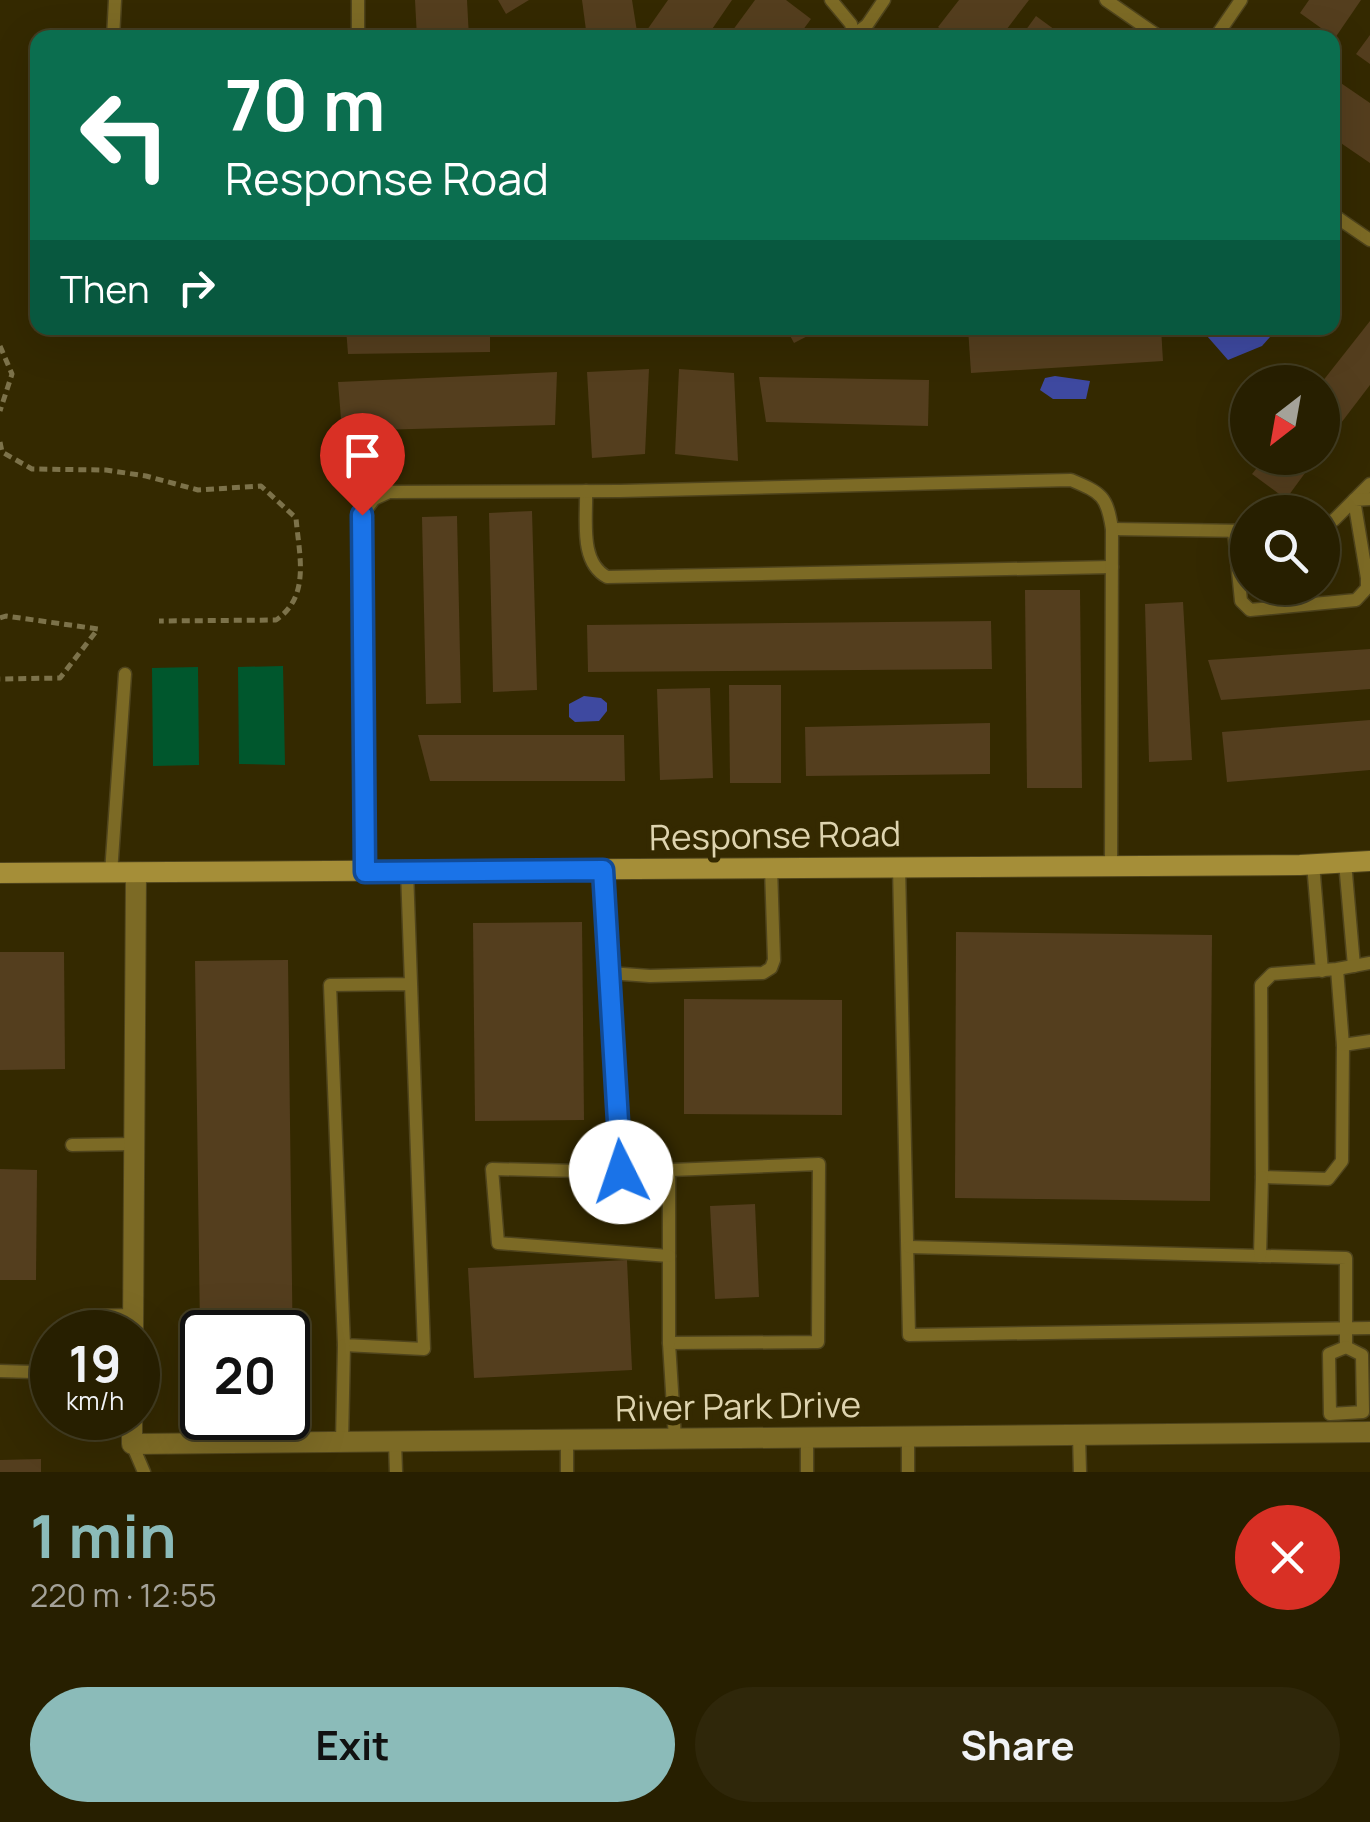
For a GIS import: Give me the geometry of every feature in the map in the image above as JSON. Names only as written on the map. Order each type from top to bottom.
[{"type":"street","name":"Response Road","points":[[0,874],[1313,864],[1370,860]]},
{"type":"street","points":[[133,1310],[136,873]]},
{"type":"street","name":"River Park Drive","points":[[132,1444],[1079,1435],[1347,1423],[1370,1432]]},
{"type":"lane","points":[[114,30],[115,0]]},
{"type":"lane","points":[[358,0],[358,30]]},
{"type":"lane","points":[[831,0],[852,30]]},
{"type":"lane","points":[[861,30],[884,0]]},
{"type":"lane","points":[[1106,0],[1149,30]]},
{"type":"lane","points":[[1220,30],[1241,0]]},
{"type":"lane","points":[[1340,219],[1370,240]]},
{"type":"lane","points":[[365,872],[362,515],[374,499],[389,492],[586,492],[1071,480],[1095,490],[1108,503],[1112,529],[1111,866]]},
{"type":"lane","points":[[1340,514],[1370,484]]},
{"type":"lane","points":[[586,492],[589,560],[596,571],[607,576],[1112,567]]},
{"type":"lane","points":[[1354,500],[1370,499]]},
{"type":"lane","points":[[1340,602],[1356,600],[1367,588],[1354,500]]},
{"type":"lane","points":[[1112,529],[1230,531]]},
{"type":"lane","points":[[1244,605],[1250,610],[1303,605]]},
{"type":"lane","points":[[112,873],[125,674]]},
{"type":"lane","points":[[1345,862],[1354,966]]},
{"type":"lane","points":[[1313,864],[1322,971]]},
{"type":"lane","points":[[899,866],[909,1336],[1370,1328]]},
{"type":"lane","points":[[609,974],[764,973],[771,968],[771,868]]},
{"type":"lane","points":[[603,870],[621,1172]]},
{"type":"lane","points":[[344,1346],[424,1349],[407,872]]},
{"type":"lane","points":[[1260,1256],[1261,984],[1272,974],[1370,964]]},
{"type":"lane","points":[[1262,1177],[1328,1180],[1342,1161],[1343,1046],[1337,969]]},
{"type":"lane","points":[[342,1442],[344,1346],[330,985],[411,984]]},
{"type":"lane","points":[[1343,1046],[1370,1041]]},
{"type":"lane","points":[[72,1145],[134,1144]]},
{"type":"lane","points":[[669,1256],[498,1243],[492,1170],[621,1172],[819,1164],[818,1342],[670,1344]]},
{"type":"lane","points":[[669,1170],[674,1439]]},
{"type":"lane","points":[[909,1247],[1346,1258],[1346,1347]]},
{"type":"lane","points":[[1346,1347],[1362,1355],[1363,1412],[1347,1423],[1330,1414],[1327,1370],[1329,1354],[1346,1347]]},
{"type":"lane","points":[[0,1371],[30,1372]]},
{"type":"lane","points":[[1079,1435],[1080,1472]]},
{"type":"lane","points":[[908,1437],[908,1472]]},
{"type":"lane","points":[[807,1438],[807,1472]]},
{"type":"lane","points":[[566,1440],[566,1472]]},
{"type":"lane","points":[[396,1442],[396,1472]]},
{"type":"lane","points":[[132,1444],[144,1472]]},
{"type":"path","points":[[0,346],[12,374],[0,411]]},
{"type":"path","points":[[0,442],[2,452],[32,468],[106,470],[198,490],[261,486],[296,518],[301,580],[292,609],[276,620],[159,620]]},
{"type":"path","points":[[0,618],[98,629],[60,678],[0,679]]},
{"type":"green space","points":[[283,666],[285,765],[239,764],[238,667]]},
{"type":"green space","points":[[198,667],[199,765],[153,766],[152,668]]},
{"type":"shaded area","points":[[1206,335],[1272,335],[1262,346],[1228,360]]},
{"type":"shaded area","points":[[1045,378],[1090,381],[1086,399],[1053,399],[1040,390]]},
{"type":"shaded area","points":[[584,696],[601,698],[607,703],[607,711],[599,721],[575,722],[569,717],[569,704]]},
{"type":"building","points":[[415,0],[467,0],[469,30],[417,30]]},
{"type":"building","points":[[498,0],[529,0],[506,14]]},
{"type":"building","points":[[582,0],[632,0],[637,30],[586,30]]},
{"type":"building","points":[[668,0],[732,0],[711,30],[647,30]]},
{"type":"building","points":[[755,0],[786,0],[811,19],[803,30],[733,30]]},
{"type":"building","points":[[959,0],[1029,0],[1006,30],[938,27]]},
{"type":"building","points":[[1309,0],[1361,0],[1340,31],[1324,30],[1300,13]]},
{"type":"building","points":[[1036,16],[1055,30],[1026,30]]},
{"type":"building","points":[[1370,35],[1370,64],[1356,54]]},
{"type":"building","points":[[1340,82],[1370,103],[1370,163],[1340,142]]},
{"type":"building","points":[[1370,321],[1370,385],[1340,424],[1340,365],[1335,365]]},
{"type":"building","points":[[347,335],[490,335],[490,352],[348,354]]},
{"type":"building","points":[[790,335],[809,335],[794,343]]},
{"type":"building","points":[[968,335],[1161,335],[1163,361],[971,373]]},
{"type":"building","points":[[649,369],[645,454],[592,458],[587,372]]},
{"type":"building","points":[[679,369],[734,373],[738,461],[675,454]]},
{"type":"building","points":[[557,372],[555,425],[342,431],[338,382]]},
{"type":"building","points":[[759,377],[929,380],[928,426],[766,422]]},
{"type":"building","points":[[1253,475],[1304,475],[1289,495],[1281,495]]},
{"type":"building","points":[[532,511],[537,690],[493,692],[489,513]]},
{"type":"building","points":[[457,516],[461,703],[426,704],[422,517]]},
{"type":"building","points":[[1025,590],[1080,590],[1082,788],[1027,788]]},
{"type":"building","points":[[1183,602],[1192,760],[1149,762],[1145,604]]},
{"type":"building","points":[[991,621],[992,669],[588,672],[587,625]]},
{"type":"building","points":[[1370,649],[1370,689],[1221,700],[1208,660]]},
{"type":"building","points":[[729,685],[781,685],[781,783],[730,783]]},
{"type":"building","points":[[710,688],[713,778],[660,780],[657,689]]},
{"type":"building","points":[[1370,720],[1370,770],[1227,782],[1222,732]]},
{"type":"building","points":[[990,723],[990,774],[806,776],[805,727]]},
{"type":"building","points":[[418,735],[624,735],[625,781],[430,781]]},
{"type":"building","points":[[582,922],[584,1120],[475,1121],[473,923]]},
{"type":"building","points":[[956,932],[1212,935],[1210,1201],[955,1198]]},
{"type":"building","points":[[0,952],[64,952],[65,1069],[0,1070]]},
{"type":"building","points":[[288,960],[292,1310],[200,1310],[195,961]]},
{"type":"building","points":[[684,999],[842,1000],[842,1115],[684,1114]]},
{"type":"building","points":[[0,1169],[37,1170],[36,1280],[0,1280]]},
{"type":"building","points":[[755,1204],[759,1297],[715,1299],[710,1206]]},
{"type":"building","points":[[627,1260],[632,1370],[474,1378],[468,1268]]},
{"type":"building","points":[[41,1459],[41,1472],[0,1472],[0,1460]]},
{"type":"route","points":[[362,515],[365,872],[603,870],[621,1172]]}]
